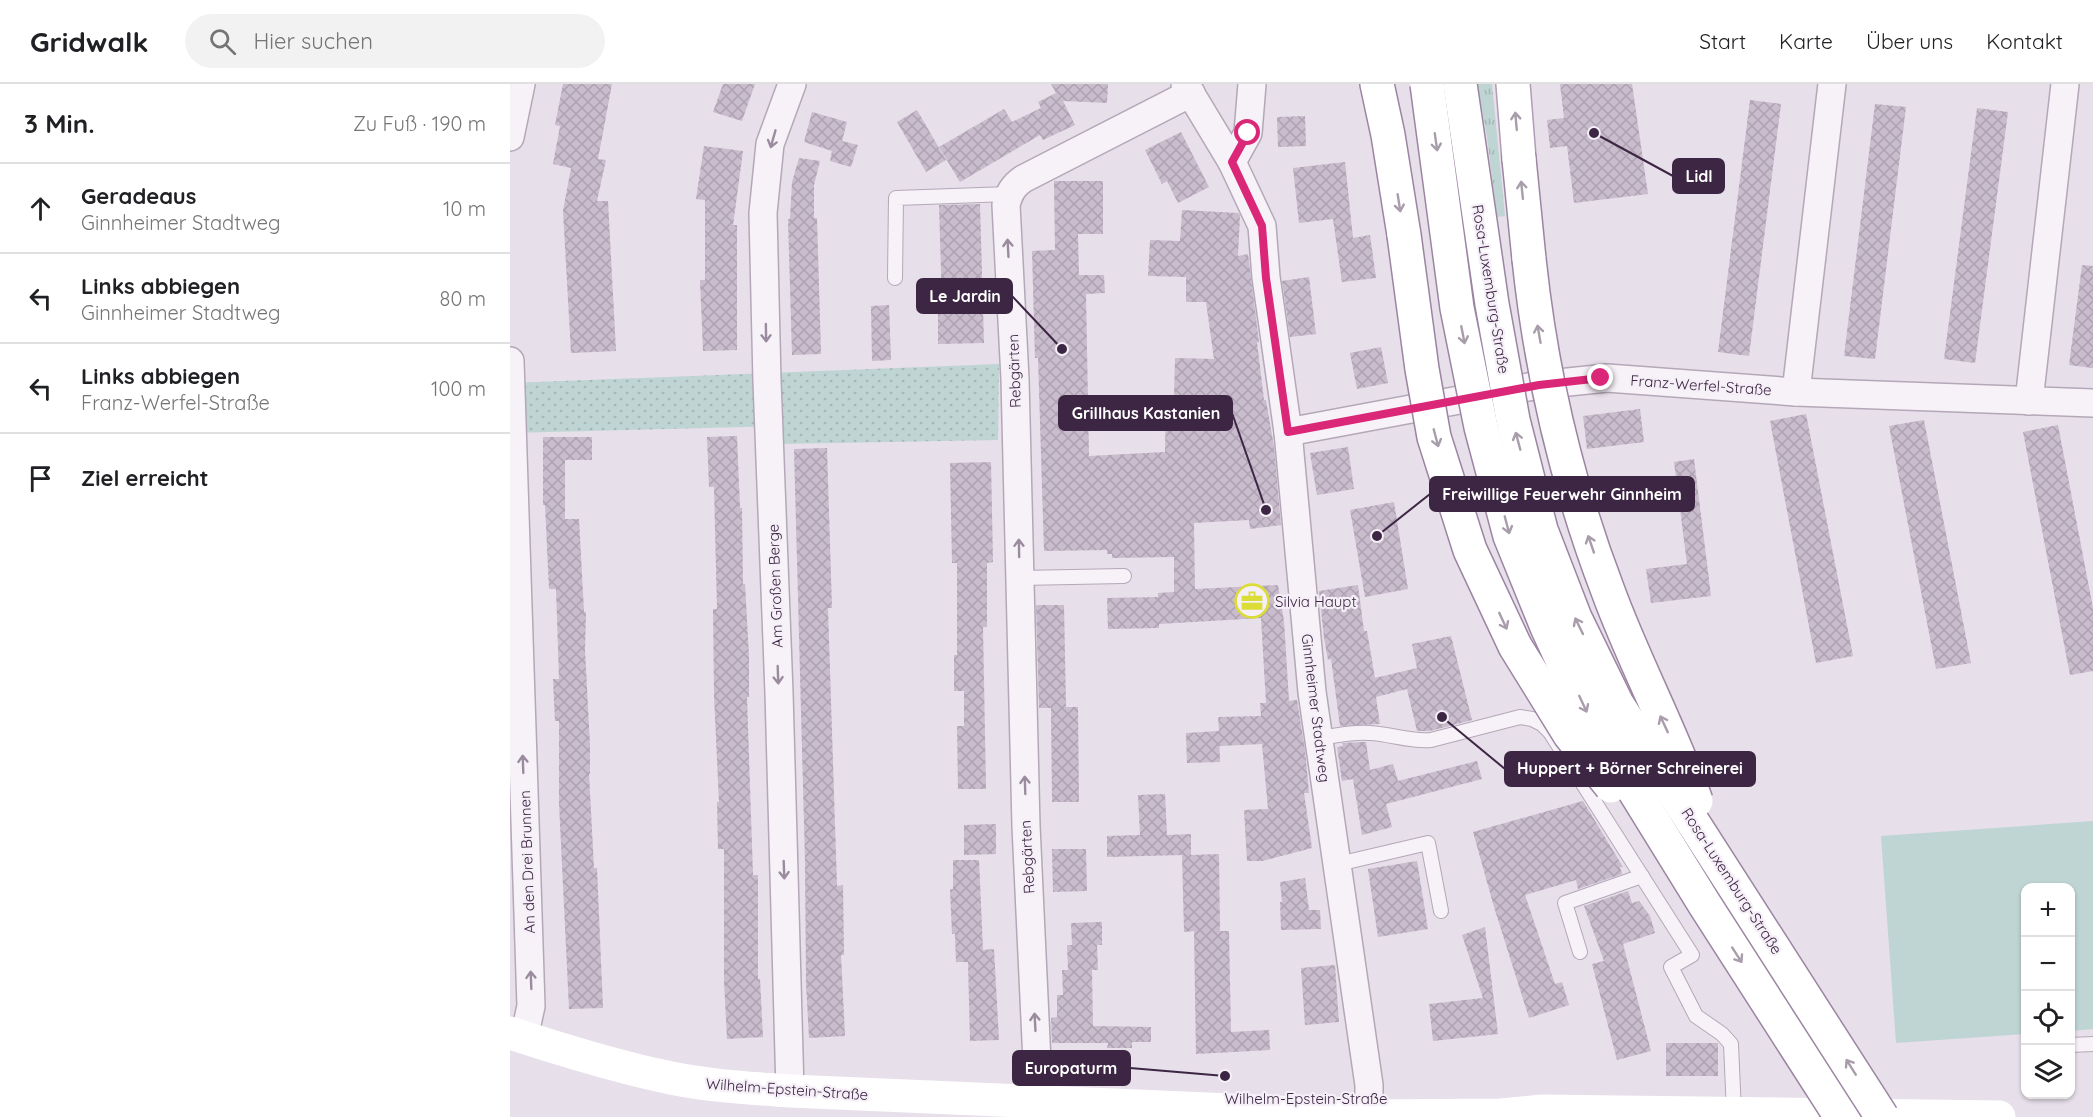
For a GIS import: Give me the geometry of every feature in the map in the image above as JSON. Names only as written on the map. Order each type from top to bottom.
[{"type":"main road","points":[[1377,84],[1388,135],[1434,436],[1470,550],[1515,646],[1570,735],[1706,905]]},
{"type":"main road","points":[[1427,84],[1457,308],[1481,427],[1510,536],[1547,627],[1587,714],[1841,1117]]},
{"type":"main road","name":"Rosa-Luxemburg-Straße","points":[[1460,84],[1492,304],[1513,420],[1541,530],[1575,618],[1617,704],[1882,1117]]},
{"type":"main road","points":[[1513,84],[1533,292],[1554,415],[1577,502],[1608,592],[1644,680],[1684,768],[1716,857]]},
{"type":"main road","name":"Wilhelm-Epstein-Straße","points":[[517,1035],[671,1078],[724,1086],[931,1099],[1070,1102],[1217,1097],[1501,1115],[1542,1111],[1999,1117]]},
{"type":"street","points":[[510,137],[521,84]]},
{"type":"street","name":"Am Großen Berge","points":[[790,1091],[763,213],[770,144],[792,84]]},
{"type":"street","points":[[1232,162],[1248,133],[1252,84]]},
{"type":"street","points":[[1796,392],[1832,84]]},
{"type":"street","points":[[2028,401],[2065,84]]},
{"type":"street","points":[[1009,194],[1015,184],[1023,179],[1188,89]]},
{"type":"street","name":"Ginnheimer Stadtweg","points":[[1188,89],[1232,162],[1262,226],[1266,278],[1288,432],[1312,692],[1369,1084],[1369,1106]]},
{"type":"street","name":"Rebgärten","points":[[1009,194],[1006,205],[1015,379],[1026,826],[1037,1101]]},
{"type":"street","name":"An den Drei Brunnen","points":[[510,361],[531,1006],[517,1035]]},
{"type":"street","name":"Franz-Werfel-Straße","points":[[1288,432],[1539,385],[1607,378],[1723,395],[1796,392],[2093,403]]},
{"type":"lane","points":[[895,278],[896,198],[1009,194]]},
{"type":"lane","points":[[1019,578],[1124,576]]},
{"type":"lane","points":[[1319,738],[1366,732],[1390,734],[1416,741],[1431,740],[1520,717],[1532,718],[1542,724],[1550,732],[1692,955],[1671,967],[1696,1016],[1722,1034],[1731,1044],[1734,1113]]},
{"type":"lane","points":[[1338,864],[1428,843],[1441,911]]},
{"type":"lane","points":[[1580,952],[1565,903],[1642,876]]},
{"type":"lane","points":[[2075,1045],[2093,1044]]},
{"type":"green space","points":[[1477,84],[1492,84],[1505,216],[1497,217],[1487,137]]},
{"type":"green space","points":[[999,364],[998,440],[779,444],[780,426],[510,433],[510,383]]},
{"type":"green space","points":[[2093,821],[2093,1029],[2075,1031],[2075,883],[2021,883],[2021,1034],[1896,1043],[1881,836]]},
{"type":"building","points":[[563,84],[612,84],[598,159],[606,160],[597,201],[608,201],[616,351],[571,353],[563,211],[571,168],[553,164],[560,126],[555,125]]},
{"type":"building","points":[[723,84],[755,84],[742,121],[713,112]]},
{"type":"building","points":[[1051,84],[1108,84],[1107,103],[1063,101],[1075,125],[1043,140],[1040,135],[960,182],[939,147],[1004,109],[1012,122],[1041,108],[1038,102],[1056,93]]},
{"type":"building","points":[[1560,84],[1632,84],[1648,194],[1574,203],[1567,146],[1550,148],[1547,120],[1564,118]]},
{"type":"building","points":[[1750,100],[1781,104],[1749,356],[1718,352]]},
{"type":"building","points":[[1875,104],[1906,107],[1875,359],[1844,356]]},
{"type":"building","points":[[1977,108],[2008,112],[1975,363],[1944,359]]},
{"type":"building","points":[[917,110],[946,160],[926,172],[897,122]]},
{"type":"building","points":[[812,112],[847,122],[842,141],[858,145],[851,167],[830,161],[832,151],[804,142]]},
{"type":"building","points":[[1305,116],[1306,146],[1278,147],[1277,117]]},
{"type":"building","points":[[1181,132],[1209,187],[1178,203],[1167,181],[1162,184],[1145,150]]},
{"type":"building","points":[[704,146],[743,151],[733,225],[737,225],[737,350],[703,351],[700,280],[705,280],[705,200],[696,199]]},
{"type":"building","points":[[799,158],[820,161],[814,185],[814,218],[817,218],[821,354],[792,355],[788,219],[790,219],[792,182]]},
{"type":"building","points":[[1345,162],[1353,238],[1370,235],[1376,278],[1342,282],[1333,219],[1299,223],[1293,168]]},
{"type":"building","points":[[1054,181],[1103,181],[1103,234],[1078,234],[1079,275],[1104,275],[1105,293],[1086,294],[1089,456],[1165,452],[1166,399],[1174,399],[1175,358],[1214,359],[1206,302],[1186,302],[1186,277],[1148,276],[1150,240],[1180,241],[1182,210],[1238,213],[1240,215],[1238,256],[1248,254],[1264,400],[1266,400],[1274,447],[1281,525],[1250,529],[1249,520],[1194,523],[1195,589],[1278,585],[1284,621],[1289,701],[1297,700],[1305,750],[1309,793],[1304,793],[1312,848],[1262,861],[1247,861],[1244,810],[1268,809],[1262,744],[1219,746],[1220,762],[1187,763],[1186,733],[1219,731],[1218,717],[1261,716],[1260,703],[1266,703],[1261,618],[1159,624],[1159,628],[1108,629],[1107,598],[1158,597],[1158,593],[1174,592],[1174,557],[1112,558],[1112,554],[1107,554],[1107,550],[1044,551],[1032,251],[1055,250]]},
{"type":"building","points":[[980,204],[984,343],[938,344],[938,303],[942,303],[939,205]]},
{"type":"building","points":[[2082,265],[2093,266],[2093,368],[2069,365]]},
{"type":"building","points":[[1309,277],[1316,334],[1290,337],[1282,281]]},
{"type":"building","points":[[889,305],[891,360],[872,361],[871,306]]},
{"type":"building","points":[[1381,347],[1388,383],[1357,389],[1350,353]]},
{"type":"building","points":[[1640,409],[1644,442],[1587,449],[1583,416]]},
{"type":"building","points":[[1806,414],[1853,656],[1816,663],[1770,421]]},
{"type":"building","points":[[1924,420],[1971,663],[1936,669],[1889,426]]},
{"type":"building","points":[[2058,425],[2093,608],[2093,671],[2070,675],[2023,432]]},
{"type":"building","points":[[737,436],[740,508],[742,508],[743,584],[745,584],[749,656],[749,697],[747,697],[753,875],[758,875],[758,979],[760,979],[763,1037],[727,1039],[724,981],[724,849],[718,849],[717,802],[719,802],[714,696],[713,609],[717,609],[714,487],[709,487],[707,437]]},
{"type":"building","points":[[543,437],[592,437],[592,460],[565,460],[565,519],[579,519],[584,612],[586,612],[589,774],[594,868],[597,868],[603,1008],[569,1009],[559,803],[559,721],[555,721],[553,679],[559,679],[556,589],[549,589],[545,505],[543,505]]},
{"type":"building","points":[[1348,447],[1354,489],[1317,495],[1310,453]]},
{"type":"building","points":[[827,448],[832,608],[828,608],[837,886],[843,885],[844,955],[841,955],[845,1036],[809,1038],[794,449]]},
{"type":"building","points":[[1694,459],[1711,596],[1651,603],[1646,569],[1687,564],[1674,462]]},
{"type":"building","points":[[991,462],[993,562],[987,563],[987,627],[983,627],[986,789],[958,789],[957,726],[964,726],[964,691],[954,691],[954,655],[957,655],[957,563],[952,563],[950,463]]},
{"type":"building","points":[[1394,502],[1408,589],[1365,597],[1350,510]]},
{"type":"building","points":[[1358,585],[1364,631],[1367,631],[1375,678],[1417,668],[1412,644],[1451,636],[1472,720],[1430,731],[1417,731],[1407,689],[1376,697],[1380,724],[1340,726],[1331,659],[1328,660],[1324,638],[1319,591]]},
{"type":"building","points":[[1036,605],[1064,605],[1066,707],[1078,707],[1079,802],[1052,802],[1051,708],[1039,708]]},
{"type":"building","points":[[1366,742],[1370,770],[1393,764],[1398,781],[1477,761],[1482,779],[1386,804],[1392,827],[1362,835],[1353,779],[1342,781],[1337,747],[1343,746],[1342,743]]},
{"type":"building","points":[[1165,794],[1167,835],[1191,834],[1191,855],[1219,854],[1220,931],[1229,931],[1231,1032],[1269,1030],[1270,1050],[1196,1054],[1194,931],[1184,932],[1182,855],[1107,857],[1107,836],[1140,835],[1138,795]]},
{"type":"building","points":[[1583,801],[1623,867],[1620,867],[1622,874],[1578,889],[1576,880],[1525,895],[1555,984],[1562,982],[1569,1005],[1529,1018],[1473,832]]},
{"type":"building","points":[[996,824],[996,854],[964,855],[964,825]]},
{"type":"building","points":[[1052,849],[1086,849],[1087,891],[1053,892]]},
{"type":"building","points":[[953,860],[979,860],[983,950],[994,949],[999,1040],[970,1041],[968,962],[956,962],[955,934],[952,934],[950,889],[953,889]]},
{"type":"building","points":[[1417,861],[1428,929],[1378,937],[1368,869]]},
{"type":"building","points":[[1305,878],[1309,910],[1320,910],[1321,929],[1281,930],[1280,882]]},
{"type":"building","points":[[1628,891],[1632,903],[1639,901],[1650,916],[1655,933],[1623,944],[1651,1051],[1617,1060],[1592,964],[1604,961],[1584,906]]},
{"type":"building","points":[[1102,922],[1102,945],[1097,945],[1098,970],[1092,970],[1093,1026],[1151,1027],[1151,1042],[1132,1042],[1132,1048],[1107,1048],[1108,1043],[1052,1043],[1051,1018],[1057,1017],[1057,995],[1063,995],[1062,970],[1068,970],[1067,945],[1072,945],[1071,923]]},
{"type":"building","points":[[1485,927],[1498,1034],[1433,1041],[1429,1004],[1483,998],[1462,935]]},
{"type":"building","points":[[1335,965],[1339,1022],[1305,1025],[1301,968]]},
{"type":"building","points":[[1666,1043],[1718,1043],[1718,1076],[1666,1076]]},
{"type":"place","name":"Lidl","points":[[1594,133]]},
{"type":"place","name":"Le Jardin","points":[[1062,349]]},
{"type":"place","name":"Grillhaus Kastanien","points":[[1266,510]]},
{"type":"place","name":"Freiwillige Feuerwehr Ginnheim","points":[[1377,536]]},
{"type":"place","name":"Silvia Haupt","points":[[1252,601]]},
{"type":"place","name":"Huppert + Börner Schreinerei","points":[[1442,717]]},
{"type":"place","name":"Europaturm","points":[[1225,1076]]},
{"type":"route","points":[[1248,133],[1232,162],[1262,226],[1266,278],[1288,432],[1539,385],[1601,378]]}]
